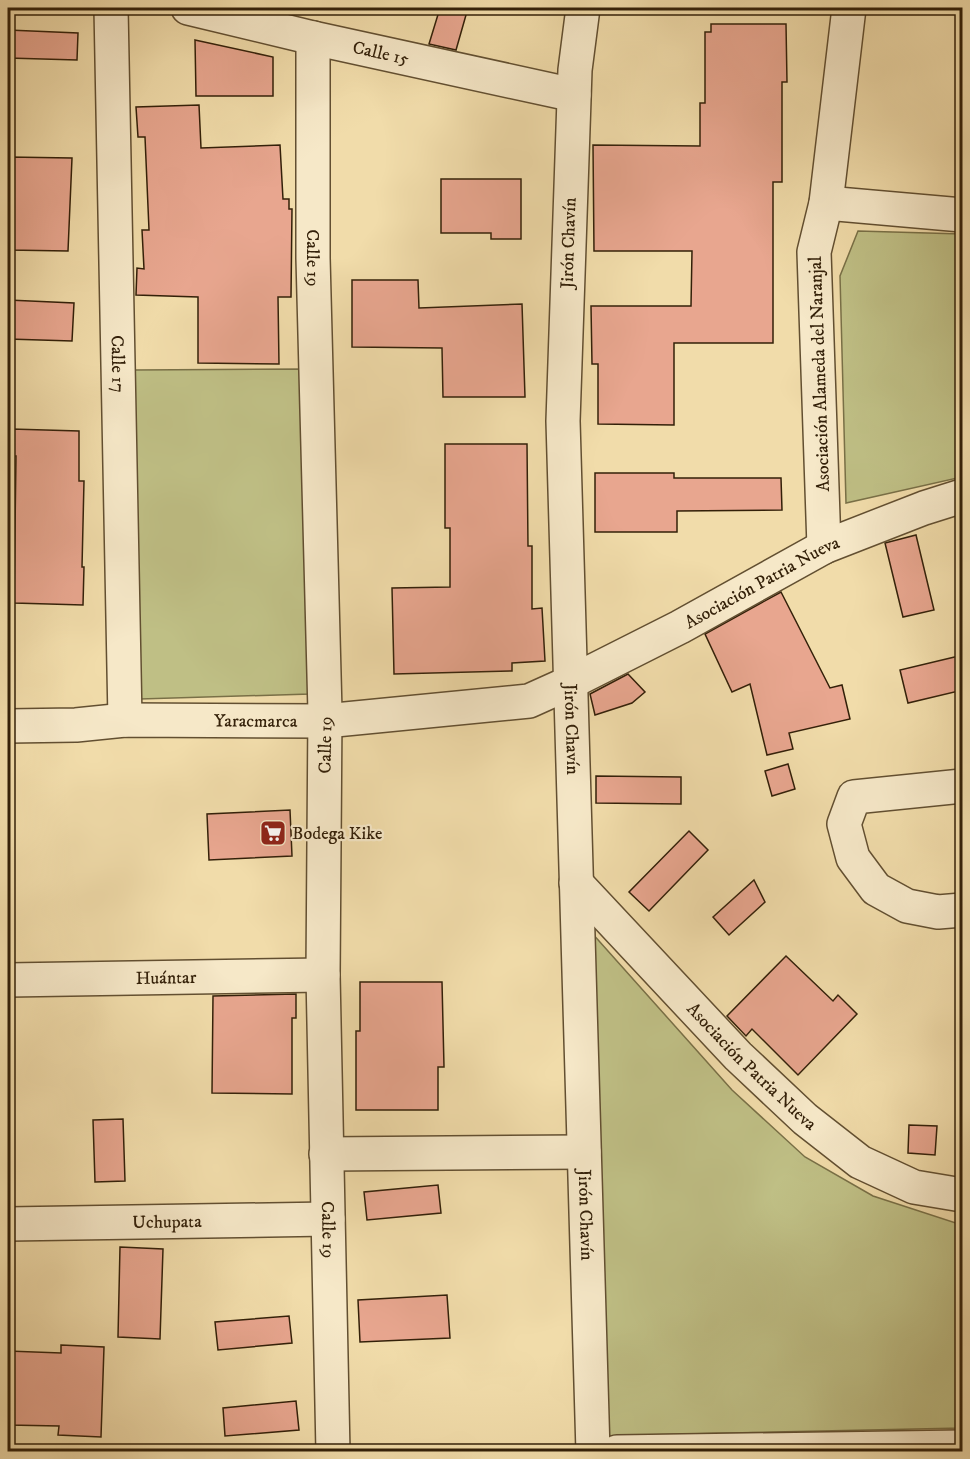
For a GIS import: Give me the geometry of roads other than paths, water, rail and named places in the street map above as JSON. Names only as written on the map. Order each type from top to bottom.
[{"type":"street","name":"Calle 17","points":[[111,8],[125,720]]},
{"type":"street","name":"Calle 15","points":[[188,8],[574,95]]},
{"type":"street","name":"Jirón Chavín","points":[[583,8],[575,70],[563,421],[593,1452]]},
{"type":"street","name":"Asociación Alameda del Naranjal","points":[[824,547],[814,252],[826,203],[849,8]]},
{"type":"street","name":"Calle 19","points":[[313,38],[313,258],[325,721],[323,975],[333,1452]]},
{"type":"street","points":[[826,203],[963,215]]},
{"type":"street","name":"Asociación Patria Nueva","points":[[569,683],[680,627],[824,547],[924,508],[963,496]]},
{"type":"street","name":"Yaracmarca","points":[[8,726],[76,725],[125,720],[325,721],[529,701],[569,683]]},
{"type":"street","points":[[963,786],[854,797],[844,824],[853,858],[876,889],[907,906],[938,912],[963,910]]},
{"type":"street","name":"Asociación Patria Nueva","points":[[576,883],[738,1056],[805,1119],[860,1162],[914,1187],[963,1195]]},
{"type":"street","name":"Huántar","points":[[8,980],[323,975]]},
{"type":"street","points":[[326,1154],[584,1152]]},
{"type":"street","name":"Uchupata","points":[[8,1224],[328,1219]]},
{"type":"street","points":[[617,1452],[963,1447]]},
{"type":"place","name":"Bodega Kike","points":[[273,833]]}]
